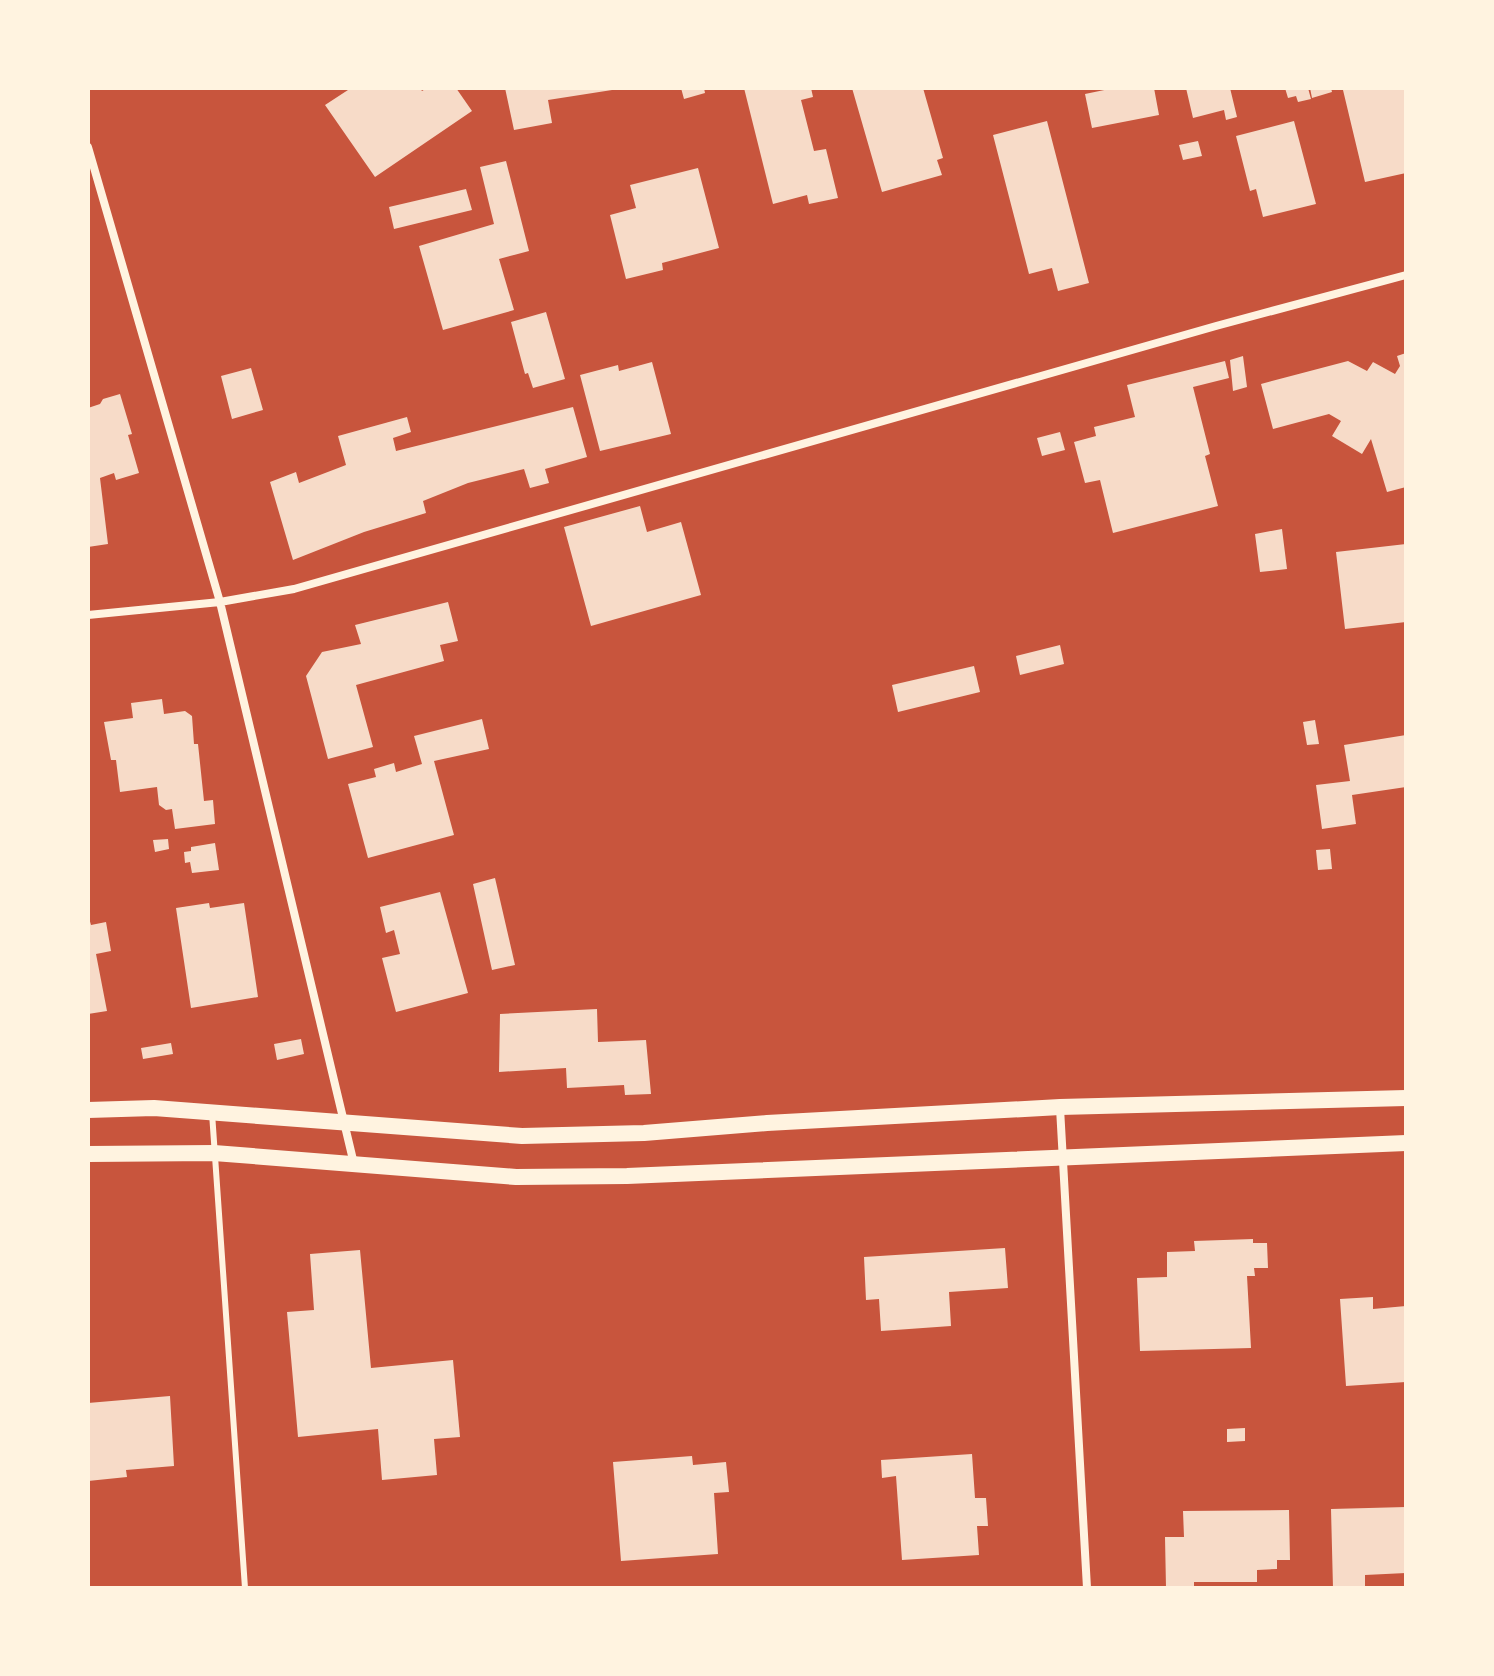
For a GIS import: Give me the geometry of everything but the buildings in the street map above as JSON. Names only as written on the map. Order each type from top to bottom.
[{"type":"main road","points":[[88,1110],[154,1108],[522,1136],[644,1133],[1060,1107],[1406,1098]]},
{"type":"main road","points":[[88,1154],[214,1153],[516,1177],[627,1176],[1406,1143]]},
{"type":"street","points":[[88,147],[220,602],[355,1165]]},
{"type":"street","points":[[88,615],[220,602],[294,589],[1216,326],[1406,275]]},
{"type":"street","points":[[1060,1107],[1087,1588]]},
{"type":"lane","points":[[212,1112],[245,1588]]}]
